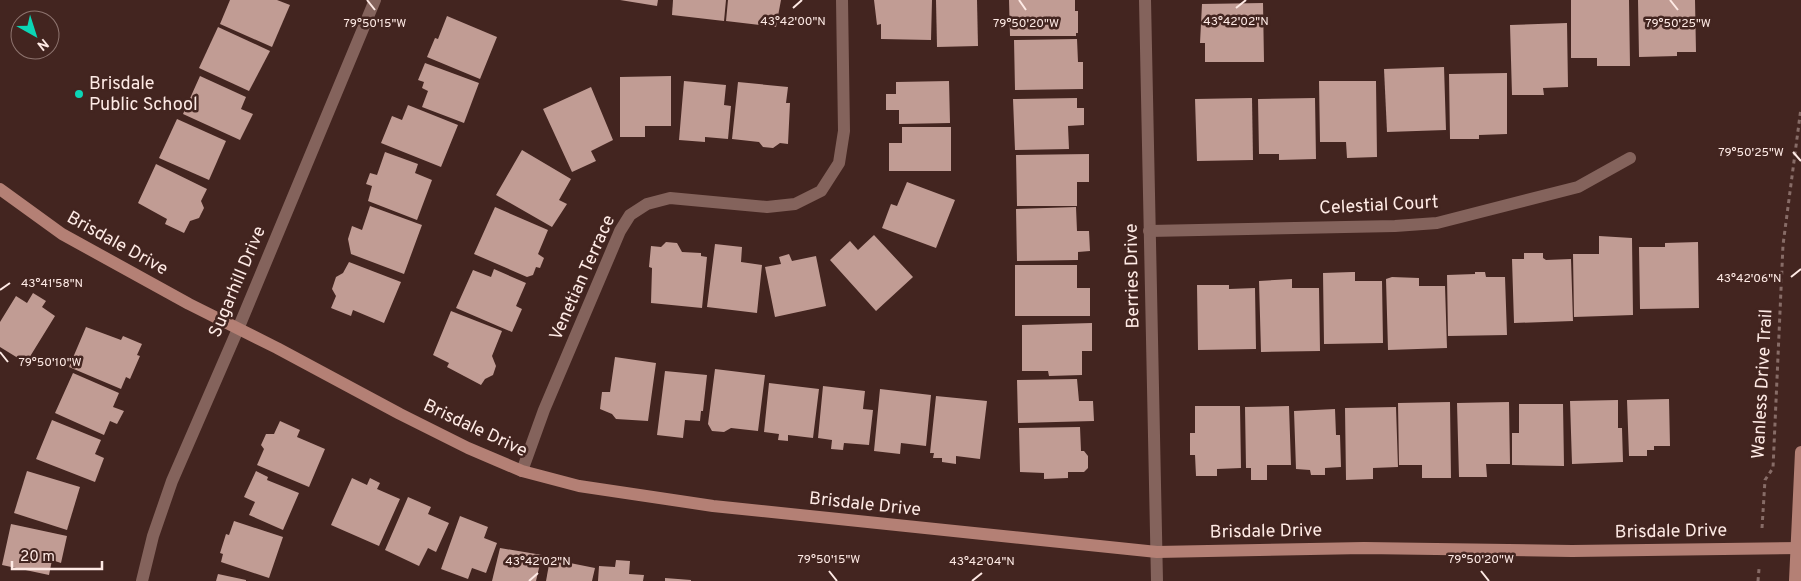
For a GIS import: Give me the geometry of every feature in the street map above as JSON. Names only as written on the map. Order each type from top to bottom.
[{"type":"street","name":"Sugarhill Drive","points":[[142,581],[153,536],[172,481],[238,329],[375,0]]},
{"type":"street","name":"Venetian Terrace","points":[[522,471],[544,410],[620,231],[630,215],[647,204],[670,198],[767,207],[795,204],[821,191],[839,163],[844,131],[842,0]]},
{"type":"street","name":"Berries Drive","points":[[1145,0],[1157,581]]},
{"type":"street","name":"Celestial Court","points":[[1149,231],[1395,226],[1437,223],[1578,187],[1630,158]]},
{"type":"street","name":"Brisdale Drive","points":[[0,189],[62,234],[189,304],[468,448],[522,471],[579,486],[713,506],[1032,541],[1157,552],[1364,548],[1572,551],[1799,548]]},
{"type":"street","points":[[1794,581],[1799,548],[1801,452]]},
{"type":"path","name":"Wanless Drive Trail","points":[[1764,480],[1773,468],[1783,245],[1801,108]]},
{"type":"building","points":[[230,0],[277,0],[290,5],[272,47],[220,24]]},
{"type":"building","points":[[620,0],[658,0],[657,6]]},
{"type":"building","points":[[673,0],[726,0],[724,21],[672,15]]},
{"type":"building","points":[[728,0],[781,0],[776,27],[726,21]]},
{"type":"building","points":[[874,0],[932,0],[931,40],[881,39],[881,24],[877,25]]},
{"type":"building","points":[[936,0],[977,0],[978,46],[937,47]]},
{"type":"building","points":[[1009,0],[1075,0],[1075,11],[1078,11],[1078,33],[1076,33],[1076,36],[1010,36]]},
{"type":"building","points":[[1571,0],[1629,0],[1630,66],[1597,66],[1597,58],[1571,58]]},
{"type":"building","points":[[1638,0],[1695,0],[1696,52],[1677,52],[1677,56],[1639,57]]},
{"type":"building","points":[[1263,3],[1264,62],[1205,62],[1205,43],[1200,43],[1202,4]]},
{"type":"building","points":[[447,16],[497,37],[480,79],[427,57],[435,38],[438,39]]},
{"type":"building","points":[[1567,23],[1568,87],[1543,88],[1544,95],[1512,95],[1510,25]]},
{"type":"building","points":[[218,27],[270,51],[249,91],[199,68]]},
{"type":"building","points":[[1077,39],[1078,62],[1083,62],[1083,89],[1015,90],[1014,40]]},
{"type":"building","points":[[425,63],[479,83],[464,123],[422,107],[428,91],[422,88],[424,82],[418,80]]},
{"type":"building","points":[[1444,67],[1446,130],[1387,132],[1384,69]]},
{"type":"building","points":[[1507,73],[1507,134],[1479,135],[1479,139],[1450,139],[1449,74]]},
{"type":"building","points":[[200,76],[246,97],[241,109],[253,114],[240,140],[183,114]]},
{"type":"building","points":[[671,76],[671,126],[645,126],[645,137],[620,137],[620,77]]},
{"type":"building","points":[[684,81],[726,85],[724,105],[731,106],[728,139],[705,137],[705,142],[679,140]]},
{"type":"building","points":[[949,81],[950,123],[899,124],[899,110],[886,110],[886,94],[896,94],[896,82]]},
{"type":"building","points":[[1319,81],[1376,81],[1377,157],[1347,158],[1346,142],[1320,142]]},
{"type":"building","points":[[738,82],[788,87],[786,103],[790,103],[788,144],[780,143],[773,148],[763,147],[759,142],[732,139]]},
{"type":"building","points":[[591,87],[613,140],[591,151],[596,161],[572,172],[543,109]]},
{"type":"building","points":[[1077,98],[1077,108],[1084,108],[1084,125],[1068,126],[1069,149],[1015,150],[1013,99]]},
{"type":"building","points":[[1252,98],[1253,160],[1197,161],[1195,99]]},
{"type":"building","points":[[1315,98],[1316,159],[1279,160],[1279,154],[1259,154],[1258,99]]},
{"type":"building","points":[[408,105],[458,125],[441,167],[381,143],[392,116],[402,120]]},
{"type":"building","points":[[177,119],[226,141],[209,180],[159,158]]},
{"type":"building","points":[[902,127],[951,127],[951,171],[889,171],[889,143],[902,143]]},
{"type":"building","points":[[522,150],[571,179],[559,200],[567,204],[552,227],[496,195]]},
{"type":"building","points":[[385,152],[418,164],[415,173],[432,180],[417,220],[368,201],[372,186],[366,184],[370,173],[377,175]]},
{"type":"building","points":[[1089,154],[1089,182],[1077,182],[1077,206],[1017,206],[1016,155]]},
{"type":"building","points":[[156,164],[207,189],[201,201],[204,208],[199,218],[190,221],[184,233],[165,224],[167,219],[138,203]]},
{"type":"building","points":[[907,182],[955,200],[936,248],[882,228],[891,204],[897,206]]},
{"type":"building","points":[[370,206],[422,225],[404,274],[351,254],[348,239],[352,226],[362,230]]},
{"type":"building","points":[[495,207],[548,230],[538,254],[544,258],[540,268],[536,267],[533,275],[527,277],[474,254]]},
{"type":"building","points":[[1076,207],[1077,231],[1089,231],[1090,251],[1078,252],[1078,260],[1017,261],[1016,209]]},
{"type":"building","points":[[874,235],[913,277],[876,311],[830,260],[850,241],[858,250]]},
{"type":"building","points":[[1599,236],[1632,238],[1633,315],[1574,317],[1573,254],[1599,254]]},
{"type":"building","points":[[666,242],[677,243],[682,252],[701,253],[701,256],[707,257],[702,308],[651,303],[652,268],[649,267],[651,246],[661,247]]},
{"type":"building","points":[[1698,242],[1699,308],[1640,309],[1639,247],[1665,247],[1665,243]]},
{"type":"building","points":[[715,244],[742,247],[741,262],[762,265],[757,313],[707,307]]},
{"type":"building","points":[[1524,253],[1543,253],[1543,258],[1546,260],[1571,259],[1573,321],[1514,323],[1512,259],[1524,259]]},
{"type":"building","points":[[789,254],[792,261],[816,256],[826,306],[775,317],[765,267],[781,264],[779,257]]},
{"type":"building","points":[[349,262],[401,282],[384,323],[353,310],[351,316],[331,308],[336,296],[332,289],[336,277],[343,273]]},
{"type":"building","points":[[1015,265],[1077,265],[1077,288],[1090,288],[1090,316],[1015,316]]},
{"type":"building","points":[[494,269],[526,283],[516,306],[522,309],[512,332],[456,308],[473,270],[491,277]]},
{"type":"building","points":[[1355,272],[1355,281],[1382,281],[1383,343],[1324,344],[1323,273]]},
{"type":"building","points":[[1475,272],[1485,272],[1486,277],[1505,277],[1507,335],[1448,336],[1447,275],[1475,274]]},
{"type":"building","points":[[1392,277],[1419,278],[1419,286],[1445,286],[1447,348],[1388,350],[1386,279]]},
{"type":"building","points":[[1292,279],[1292,288],[1319,288],[1320,351],[1261,352],[1259,281]]},
{"type":"building","points":[[1197,285],[1229,285],[1229,289],[1255,288],[1256,349],[1198,350]]},
{"type":"building","points":[[33,293],[46,301],[42,307],[55,316],[26,363],[0,347],[0,322],[16,296],[27,303]]},
{"type":"building","points":[[451,311],[502,331],[492,356],[496,366],[493,375],[485,379],[481,385],[447,367],[449,363],[433,355]]},
{"type":"building","points":[[1092,323],[1092,351],[1082,351],[1082,375],[1049,376],[1048,371],[1022,371],[1022,325]]},
{"type":"building","points":[[86,327],[121,340],[123,336],[142,344],[137,355],[140,356],[130,379],[126,377],[121,389],[69,367]]},
{"type":"building","points":[[615,357],[656,363],[648,421],[616,419],[612,414],[600,409],[602,392],[610,392]]},
{"type":"building","points":[[715,369],[765,375],[758,431],[731,428],[724,432],[712,431],[708,424]]},
{"type":"building","points":[[665,371],[707,375],[700,421],[685,420],[683,438],[657,435]]},
{"type":"building","points":[[73,373],[119,393],[113,407],[124,411],[117,424],[110,421],[104,435],[55,413]]},
{"type":"building","points":[[1077,379],[1079,401],[1093,401],[1094,421],[1018,423],[1017,380]]},
{"type":"building","points":[[769,383],[819,389],[813,438],[788,435],[788,441],[778,440],[779,434],[764,432]]},
{"type":"building","points":[[823,386],[865,391],[863,409],[873,410],[869,445],[844,443],[843,450],[831,449],[832,440],[818,438]]},
{"type":"building","points":[[880,389],[931,395],[926,446],[901,443],[900,454],[874,451]]},
{"type":"building","points":[[936,396],[987,401],[980,459],[956,456],[956,464],[942,462],[942,458],[933,458],[934,453],[930,453]]},
{"type":"building","points":[[1669,399],[1670,446],[1654,446],[1654,450],[1647,450],[1647,456],[1629,456],[1627,400]]},
{"type":"building","points":[[1618,400],[1618,428],[1622,428],[1623,462],[1572,464],[1570,401]]},
{"type":"building","points":[[1450,402],[1451,478],[1422,478],[1422,465],[1399,465],[1398,403]]},
{"type":"building","points":[[1509,402],[1510,464],[1486,464],[1487,477],[1459,477],[1457,403]]},
{"type":"building","points":[[1519,404],[1563,404],[1564,466],[1512,465],[1512,433],[1519,433]]},
{"type":"building","points":[[1195,406],[1240,406],[1241,468],[1217,469],[1217,476],[1196,476],[1195,455],[1190,455],[1190,433],[1195,433]]},
{"type":"building","points":[[1289,406],[1291,465],[1267,465],[1267,480],[1251,480],[1251,468],[1246,468],[1245,407]]},
{"type":"building","points":[[1396,407],[1398,467],[1373,468],[1373,479],[1346,480],[1345,408]]},
{"type":"building","points":[[1335,409],[1336,435],[1340,435],[1341,467],[1325,468],[1325,475],[1311,475],[1310,470],[1296,469],[1294,411]]},
{"type":"building","points":[[52,420],[101,440],[95,454],[104,458],[95,482],[36,459]]},
{"type":"building","points":[[280,421],[300,430],[297,437],[325,449],[309,487],[257,465],[264,449],[261,445],[266,434],[274,434]]},
{"type":"building","points":[[1080,427],[1081,451],[1084,451],[1088,456],[1088,468],[1084,472],[1068,472],[1068,478],[1044,479],[1044,473],[1020,472],[1019,428]]},
{"type":"building","points":[[27,471],[80,487],[67,530],[14,513]]},
{"type":"building","points":[[256,471],[268,477],[267,480],[299,493],[283,530],[249,515],[255,502],[244,497]]},
{"type":"building","points":[[352,478],[367,485],[370,478],[380,483],[377,489],[400,499],[379,546],[331,525]]},
{"type":"building","points":[[408,497],[431,507],[428,514],[449,523],[436,552],[428,548],[419,566],[385,550]]},
{"type":"building","points":[[460,516],[488,527],[484,538],[497,543],[486,573],[472,568],[468,579],[441,569]]},
{"type":"building","points":[[234,521],[283,537],[269,578],[221,562],[223,554],[220,553],[226,534],[229,535]]},
{"type":"building","points":[[11,524],[67,536],[61,563],[52,560],[49,575],[2,565]]},
{"type":"building","points":[[500,548],[542,555],[536,581],[492,581]]},
{"type":"building","points":[[550,559],[595,568],[592,581],[546,581]]},
{"type":"building","points":[[616,560],[630,561],[629,574],[644,575],[643,581],[598,581],[599,566],[615,567]]},
{"type":"building","points":[[218,574],[246,580],[246,581],[216,581]]},
{"type":"building","points":[[665,578],[691,580],[691,581],[665,581]]},
{"type":"place","name":"Brisdale Public School","points":[[79,94]]}]
